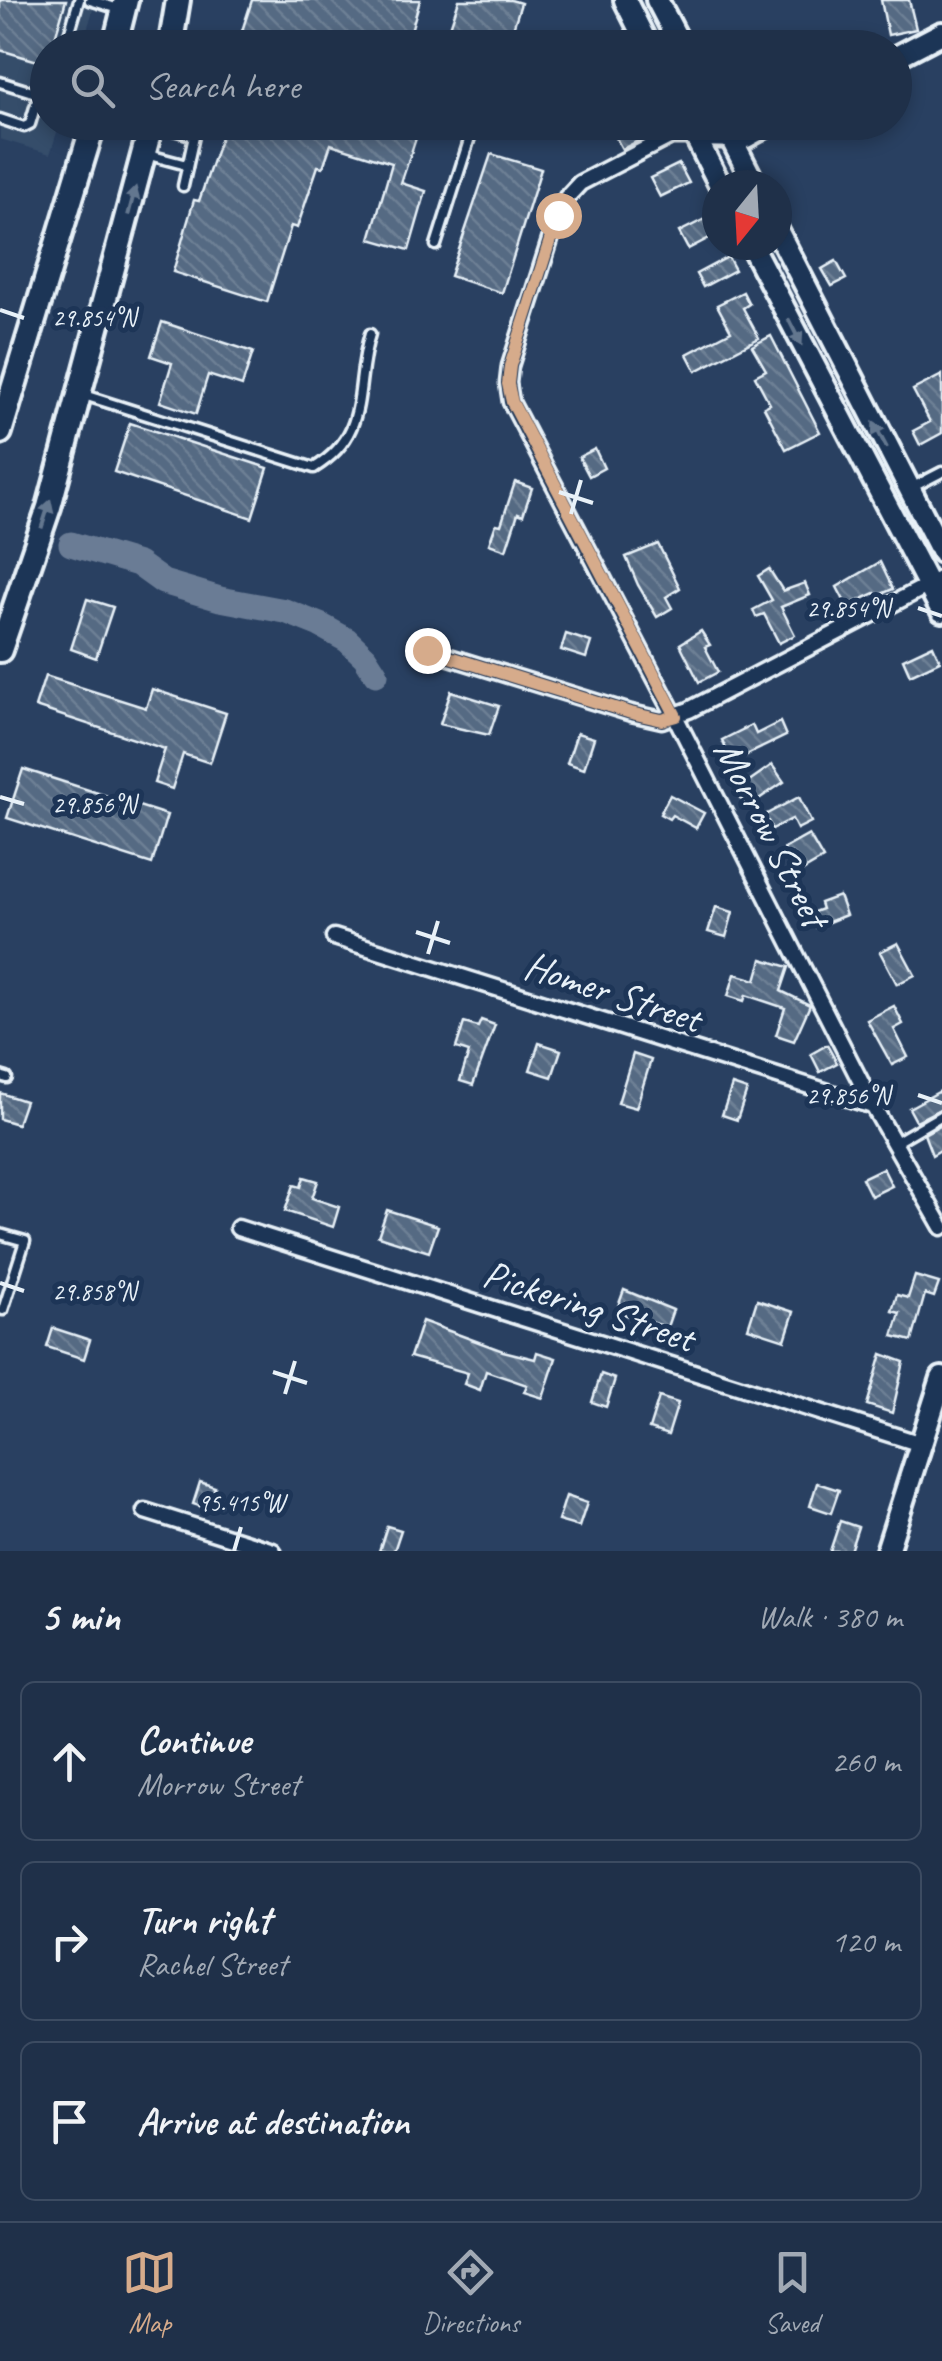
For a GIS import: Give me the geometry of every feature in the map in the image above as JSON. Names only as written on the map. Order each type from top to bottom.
[{"type":"main road","points":[[173,30],[178,0]]},
{"type":"main road","points":[[625,0],[640,30]]},
{"type":"main road","points":[[656,0],[672,30]]},
{"type":"main road","points":[[119,30],[125,5]]},
{"type":"main road","points":[[912,48],[942,32]]},
{"type":"main road","points":[[0,432],[89,140]]},
{"type":"main road","points":[[0,650],[7,604],[49,507],[148,140]]},
{"type":"main road","points":[[696,140],[712,170]]},
{"type":"main road","points":[[732,140],[747,170]]},
{"type":"main road","points":[[759,260],[818,375],[935,582],[942,611]]},
{"type":"main road","points":[[792,260],[942,552]]},
{"type":"main road","points":[[818,375],[842,362]]},
{"type":"main road","points":[[887,1551],[942,1378]]},
{"type":"street","name":"Morrow Street","points":[[663,140],[580,183],[558,215],[510,366],[512,402],[873,1106],[942,1227]]},
{"type":"street","points":[[427,650],[662,720],[935,582]]},
{"type":"street","name":"Homer Street","points":[[334,936],[873,1106]]},
{"type":"street","name":"Pickering Street","points":[[238,1228],[921,1444]]},
{"type":"street","points":[[145,1511],[273,1551]]},
{"type":"lane","points":[[71,30],[79,0]]},
{"type":"lane","points":[[90,0],[125,5]]},
{"type":"lane","points":[[0,82],[30,88]]},
{"type":"lane","points":[[0,119],[24,127],[30,124]]},
{"type":"lane","points":[[182,186],[193,140]]},
{"type":"lane","points":[[436,246],[469,140]]},
{"type":"lane","points":[[144,154],[187,168]]},
{"type":"lane","points":[[80,393],[314,468],[337,454],[361,404],[364,350],[370,334]]},
{"type":"lane","points":[[908,489],[942,472]]},
{"type":"lane","points":[[894,1144],[942,1115]]},
{"type":"lane","points":[[0,1234],[24,1241],[3,1310]]},
{"type":"shaded area","points":[[0,0],[96,0],[87,30],[30,30],[30,140],[55,140],[50,154],[0,139]]},
{"type":"building","points":[[0,0],[66,0],[57,30],[30,30],[30,59],[0,50]]},
{"type":"building","points":[[252,0],[420,0],[411,30],[242,30]]},
{"type":"building","points":[[459,0],[521,3],[513,30],[449,30]]},
{"type":"building","points":[[881,0],[909,0],[916,29],[887,30]]},
{"type":"building","points":[[220,140],[415,140],[401,183],[426,191],[409,250],[370,239],[392,163],[331,144],[323,167],[318,166],[297,228],[291,226],[267,302],[173,272],[194,200],[199,201]]},
{"type":"building","points":[[617,140],[640,140],[622,149]]},
{"type":"building","points":[[491,154],[541,169],[502,293],[450,276]]},
{"type":"building","points":[[679,164],[689,183],[660,197],[650,178]]},
{"type":"building","points":[[702,220],[702,242],[688,249],[679,232]]},
{"type":"building","points":[[722,260],[730,260],[735,270],[703,287],[696,274]]},
{"type":"building","points":[[836,261],[846,279],[832,286],[822,269]]},
{"type":"building","points":[[743,292],[749,304],[743,308],[759,338],[696,371],[687,354],[731,331],[717,305]]},
{"type":"building","points":[[162,322],[253,352],[242,386],[208,375],[196,414],[160,402],[172,363],[151,356]]},
{"type":"building","points":[[771,336],[820,432],[786,449],[764,407],[770,404],[755,376],[766,370],[752,346]]},
{"type":"building","points":[[942,375],[942,433],[920,445],[913,431],[930,422],[913,390]]},
{"type":"building","points":[[130,423],[268,468],[252,518],[114,472]]},
{"type":"building","points":[[595,449],[604,468],[589,476],[579,457]]},
{"type":"building","points":[[515,482],[532,488],[523,515],[518,513],[506,550],[489,544],[496,524],[501,525]]},
{"type":"building","points":[[658,544],[680,588],[666,597],[672,608],[657,617],[626,557]]},
{"type":"building","points":[[880,562],[893,589],[847,606],[837,587]]},
{"type":"building","points":[[769,569],[783,591],[805,583],[810,595],[781,607],[795,635],[779,643],[764,614],[756,617],[753,610],[772,600],[758,576]]},
{"type":"building","points":[[87,599],[113,607],[96,658],[71,649]]},
{"type":"building","points":[[701,631],[718,672],[699,682],[680,644]]},
{"type":"building","points":[[566,634],[591,642],[586,658],[561,650]]},
{"type":"building","points":[[933,645],[940,661],[910,675],[903,659]]},
{"type":"building","points":[[45,676],[146,708],[152,689],[226,713],[210,763],[183,754],[172,789],[154,783],[165,749],[35,707]]},
{"type":"building","points":[[451,691],[499,706],[489,735],[440,724]]},
{"type":"building","points":[[780,722],[786,736],[732,762],[722,740],[752,725],[756,734]]},
{"type":"building","points":[[577,733],[594,738],[584,769],[567,763]]},
{"type":"building","points":[[772,765],[784,782],[747,807],[735,791]]},
{"type":"building","points":[[23,769],[167,815],[152,864],[7,818]]},
{"type":"building","points":[[670,795],[704,813],[696,828],[672,815],[669,819],[660,814]]},
{"type":"building","points":[[799,797],[811,822],[797,829],[792,819],[772,829],[765,815]]},
{"type":"building","points":[[809,835],[823,859],[799,873],[784,849]]},
{"type":"building","points":[[839,896],[846,915],[816,927],[811,913],[822,909],[820,903]]},
{"type":"building","points":[[716,907],[733,912],[726,937],[708,932]]},
{"type":"building","points":[[898,943],[915,975],[897,984],[880,952]]},
{"type":"building","points":[[762,959],[789,967],[781,991],[810,1005],[794,1041],[776,1035],[785,1008],[746,995],[744,1001],[728,996],[735,974],[756,980]]},
{"type":"building","points":[[894,1006],[903,1024],[894,1029],[908,1057],[892,1065],[867,1020]]},
{"type":"building","points":[[481,1020],[495,1025],[473,1085],[460,1081],[469,1052],[456,1048],[464,1023],[478,1027]]},
{"type":"building","points":[[539,1043],[561,1050],[552,1077],[530,1070]]},
{"type":"building","points":[[827,1045],[837,1063],[820,1072],[811,1054]]},
{"type":"building","points":[[633,1054],[651,1060],[636,1108],[618,1103]]},
{"type":"building","points":[[732,1085],[747,1090],[737,1120],[722,1115]]},
{"type":"building","points":[[942,1090],[942,1108],[916,1121],[909,1108]]},
{"type":"building","points":[[0,1093],[25,1101],[17,1124],[0,1119]]},
{"type":"building","points":[[942,1124],[942,1149],[932,1155],[924,1134]]},
{"type":"building","points":[[883,1168],[892,1186],[871,1196],[862,1178]]},
{"type":"building","points":[[304,1177],[318,1181],[312,1198],[339,1207],[333,1227],[285,1211],[294,1185],[301,1187]]},
{"type":"building","points":[[387,1210],[438,1226],[429,1252],[378,1236]]},
{"type":"building","points":[[915,1276],[939,1283],[934,1297],[925,1294],[912,1341],[893,1336],[900,1313],[892,1311],[897,1295],[908,1298]]},
{"type":"building","points":[[624,1290],[673,1310],[667,1327],[616,1312]]},
{"type":"building","points":[[757,1300],[794,1312],[785,1340],[748,1328]]},
{"type":"building","points":[[422,1321],[503,1351],[535,1359],[537,1352],[556,1358],[543,1398],[524,1392],[527,1385],[486,1371],[480,1390],[464,1384],[468,1373],[410,1357]]},
{"type":"building","points":[[53,1328],[90,1340],[84,1359],[47,1347]]},
{"type":"building","points":[[882,1354],[904,1362],[892,1413],[867,1405]]},
{"type":"building","points":[[601,1374],[615,1379],[606,1407],[592,1402]]},
{"type":"building","points":[[659,1397],[678,1403],[668,1435],[649,1429]]},
{"type":"building","points":[[200,1482],[215,1487],[208,1509],[193,1504]]},
{"type":"building","points":[[817,1483],[839,1490],[831,1513],[810,1506]]},
{"type":"building","points":[[566,1496],[587,1503],[579,1527],[558,1521]]},
{"type":"building","points":[[840,1521],[858,1527],[850,1551],[830,1551]]},
{"type":"building","points":[[387,1526],[401,1530],[394,1551],[379,1551]]},
{"type":"waterway","points":[[71,544],[138,564],[163,582],[220,599],[285,611],[320,625],[347,640],[376,674]]},
{"type":"route","points":[[427,650],[649,718],[676,716],[512,402],[510,366],[558,215]]}]
